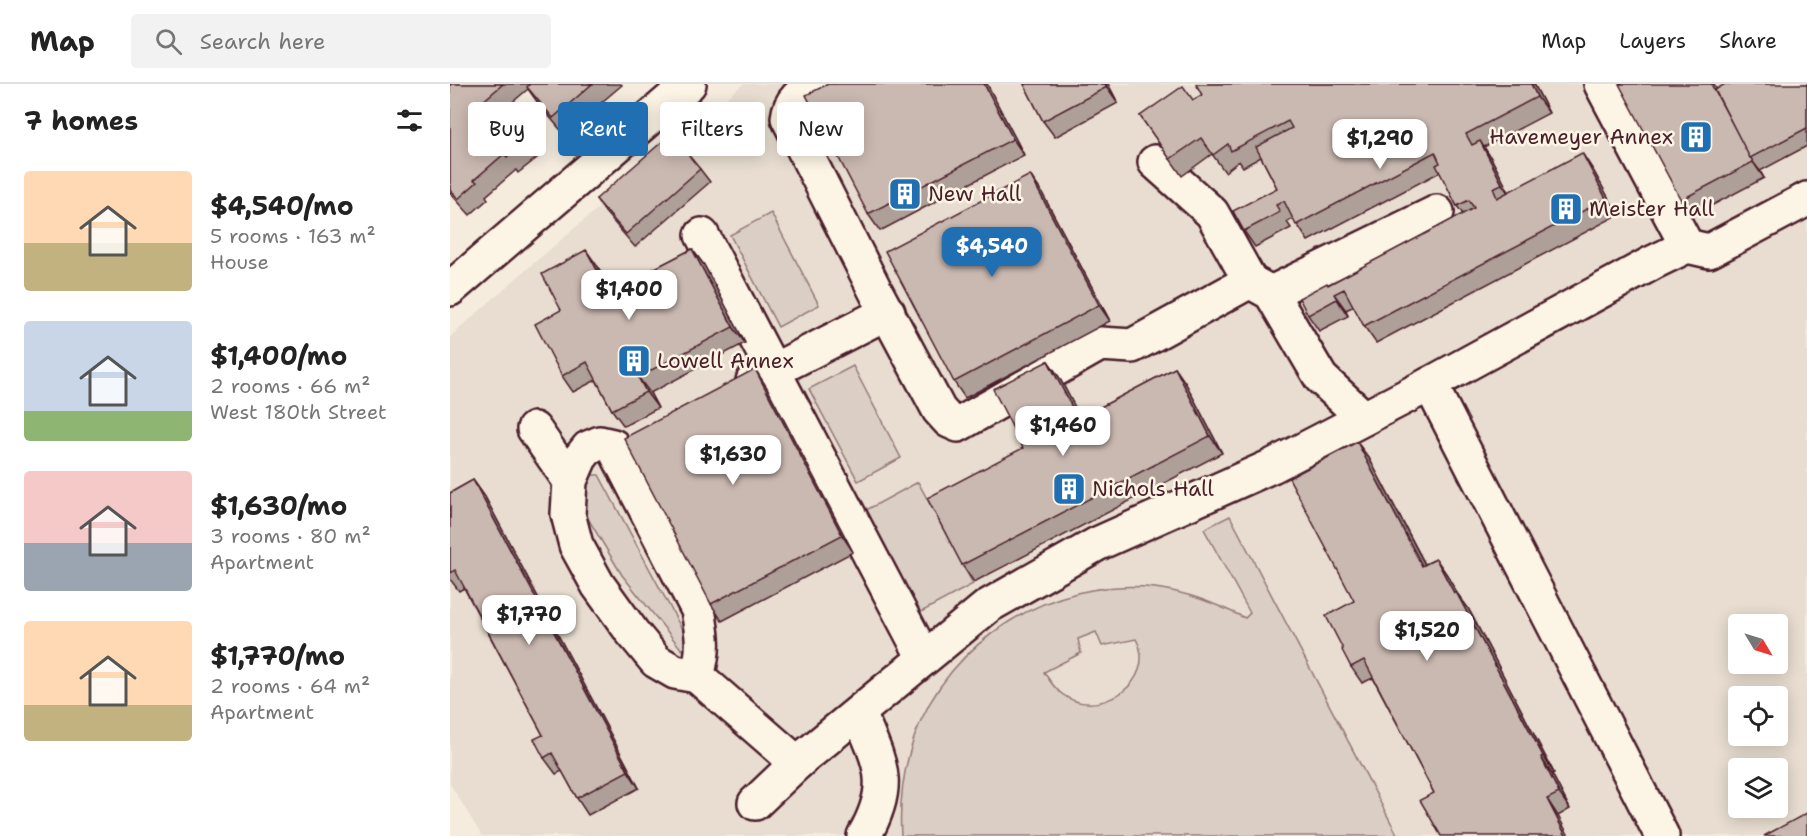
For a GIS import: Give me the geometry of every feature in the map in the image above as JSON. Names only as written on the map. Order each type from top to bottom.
[{"type":"street","points":[[450,289],[661,94],[689,84]]},
{"type":"street","points":[[816,84],[796,96],[788,118],[939,410],[949,421],[958,425],[1100,344],[1132,346],[1260,287],[1437,212]]},
{"type":"street","points":[[1601,84],[1688,246]]},
{"type":"street","points":[[1155,162],[1212,213],[1321,378],[1364,418]]},
{"type":"street","points":[[755,802],[797,764],[988,606],[1096,544],[1272,466],[1430,384],[1652,262],[1688,246],[1709,251],[1807,199]]},
{"type":"street","points":[[702,234],[924,658]]},
{"type":"street","points":[[723,395],[888,312]]},
{"type":"street","points":[[1430,384],[1662,836]]},
{"type":"street","points":[[534,429],[570,482]]},
{"type":"street","points":[[617,453],[644,435]]},
{"type":"street","points":[[697,676],[702,658],[703,636],[698,610],[613,447],[600,443],[588,448],[580,458],[570,482],[568,514],[576,544],[598,585],[656,661],[675,672],[697,676],[797,764]]},
{"type":"street","points":[[859,713],[892,765],[882,775],[882,790],[873,820],[864,836]]},
{"type":"shaded area","points":[[743,84],[1807,84],[1807,836],[482,836],[450,784],[450,337],[660,155],[765,156],[765,102],[722,102]]},
{"type":"shaded area","points":[[771,213],[819,305],[778,327],[730,235]]},
{"type":"shaded area","points":[[853,366],[901,458],[858,481],[809,389]]},
{"type":"shaded area","points":[[589,475],[599,475],[692,648],[689,653],[682,650],[622,575],[587,517],[583,495]]},
{"type":"shaded area","points":[[918,482],[973,584],[912,617],[857,515]]},
{"type":"shaded area","points":[[1230,516],[1398,836],[901,836],[901,798],[907,762],[914,738],[930,703],[952,672],[978,644],[1009,622],[1043,604],[1079,593],[1117,587],[1155,588],[1178,592],[1245,618],[1250,613],[1204,529]],"holes":[[[1096,632],[1102,646],[1136,639],[1141,655],[1139,669],[1132,682],[1121,693],[1107,700],[1092,703],[1076,701],[1059,692],[1044,672],[1081,653],[1078,639]]]},
{"type":"building","points":[[450,84],[503,84],[482,102],[468,102],[468,156],[502,156],[474,180],[477,182],[458,199],[450,189]]},
{"type":"building","points":[[530,84],[592,84],[571,102],[558,102],[558,114],[553,118],[546,110],[546,102],[540,102],[527,87]]},
{"type":"building","name":"New Hall","points":[[828,84],[984,84],[1013,139],[868,214],[838,156],[864,156],[864,102],[810,102],[806,95]]},
{"type":"building","points":[[1024,84],[1105,84],[1107,87],[1043,121]]},
{"type":"building","points":[[1196,84],[1531,84],[1537,97],[1466,134],[1472,145],[1480,141],[1502,184],[1493,188],[1497,198],[1582,153],[1606,199],[1364,326],[1344,289],[1334,294],[1337,299],[1308,315],[1299,298],[1474,208],[1469,200],[1457,206],[1436,165],[1440,163],[1435,152],[1296,225],[1284,201],[1276,205],[1280,212],[1244,231],[1233,211],[1277,188],[1256,147],[1292,128],[1288,121],[1231,151],[1228,144],[1213,155],[1201,138],[1170,159],[1140,116],[1183,86],[1193,100],[1202,95]]},
{"type":"building","name":"Havemeyer Annex","points":[[1619,84],[1711,84],[1753,162],[1681,200]]},
{"type":"building","points":[[1725,84],[1807,84],[1807,128],[1750,158],[1715,90]]},
{"type":"building","points":[[660,144],[660,156],[689,156],[700,169],[626,234],[596,199]]},
{"type":"building","points":[[1030,175],[1099,305],[954,382],[885,251]]},
{"type":"building","name":"Lowell Annex","points":[[692,249],[733,327],[638,377],[646,392],[612,410],[587,362],[562,376],[535,324],[561,310],[542,274],[586,250],[609,292]]},
{"type":"building","name":"Nichols Hall","points":[[1048,361],[1078,419],[1175,368],[1210,436],[962,565],[927,498],[1023,448],[993,389]]},
{"type":"building","points":[[755,369],[842,535],[711,604],[624,438]]},
{"type":"building","points":[[1357,442],[1422,566],[1436,559],[1454,593],[1456,592],[1543,756],[1541,757],[1559,793],[1547,799],[1566,836],[1441,836],[1420,800],[1434,793],[1364,660],[1351,667],[1326,616],[1354,601],[1289,478]]},
{"type":"building","points":[[473,480],[628,771],[577,798],[552,753],[544,758],[534,739],[543,735],[455,570],[450,573],[450,493]]},
{"type":"building","points":[[1807,813],[1807,836],[1764,836]]},
{"type":"place","name":"Havemeyer Annex","points":[[1696,137]]},
{"type":"place","name":"New Hall","points":[[905,194]]},
{"type":"place","name":"Meister Hall","points":[[1566,209]]},
{"type":"place","name":"Lowell Annex","points":[[634,361]]},
{"type":"place","name":"Nichols Hall","points":[[1069,489]]}]
